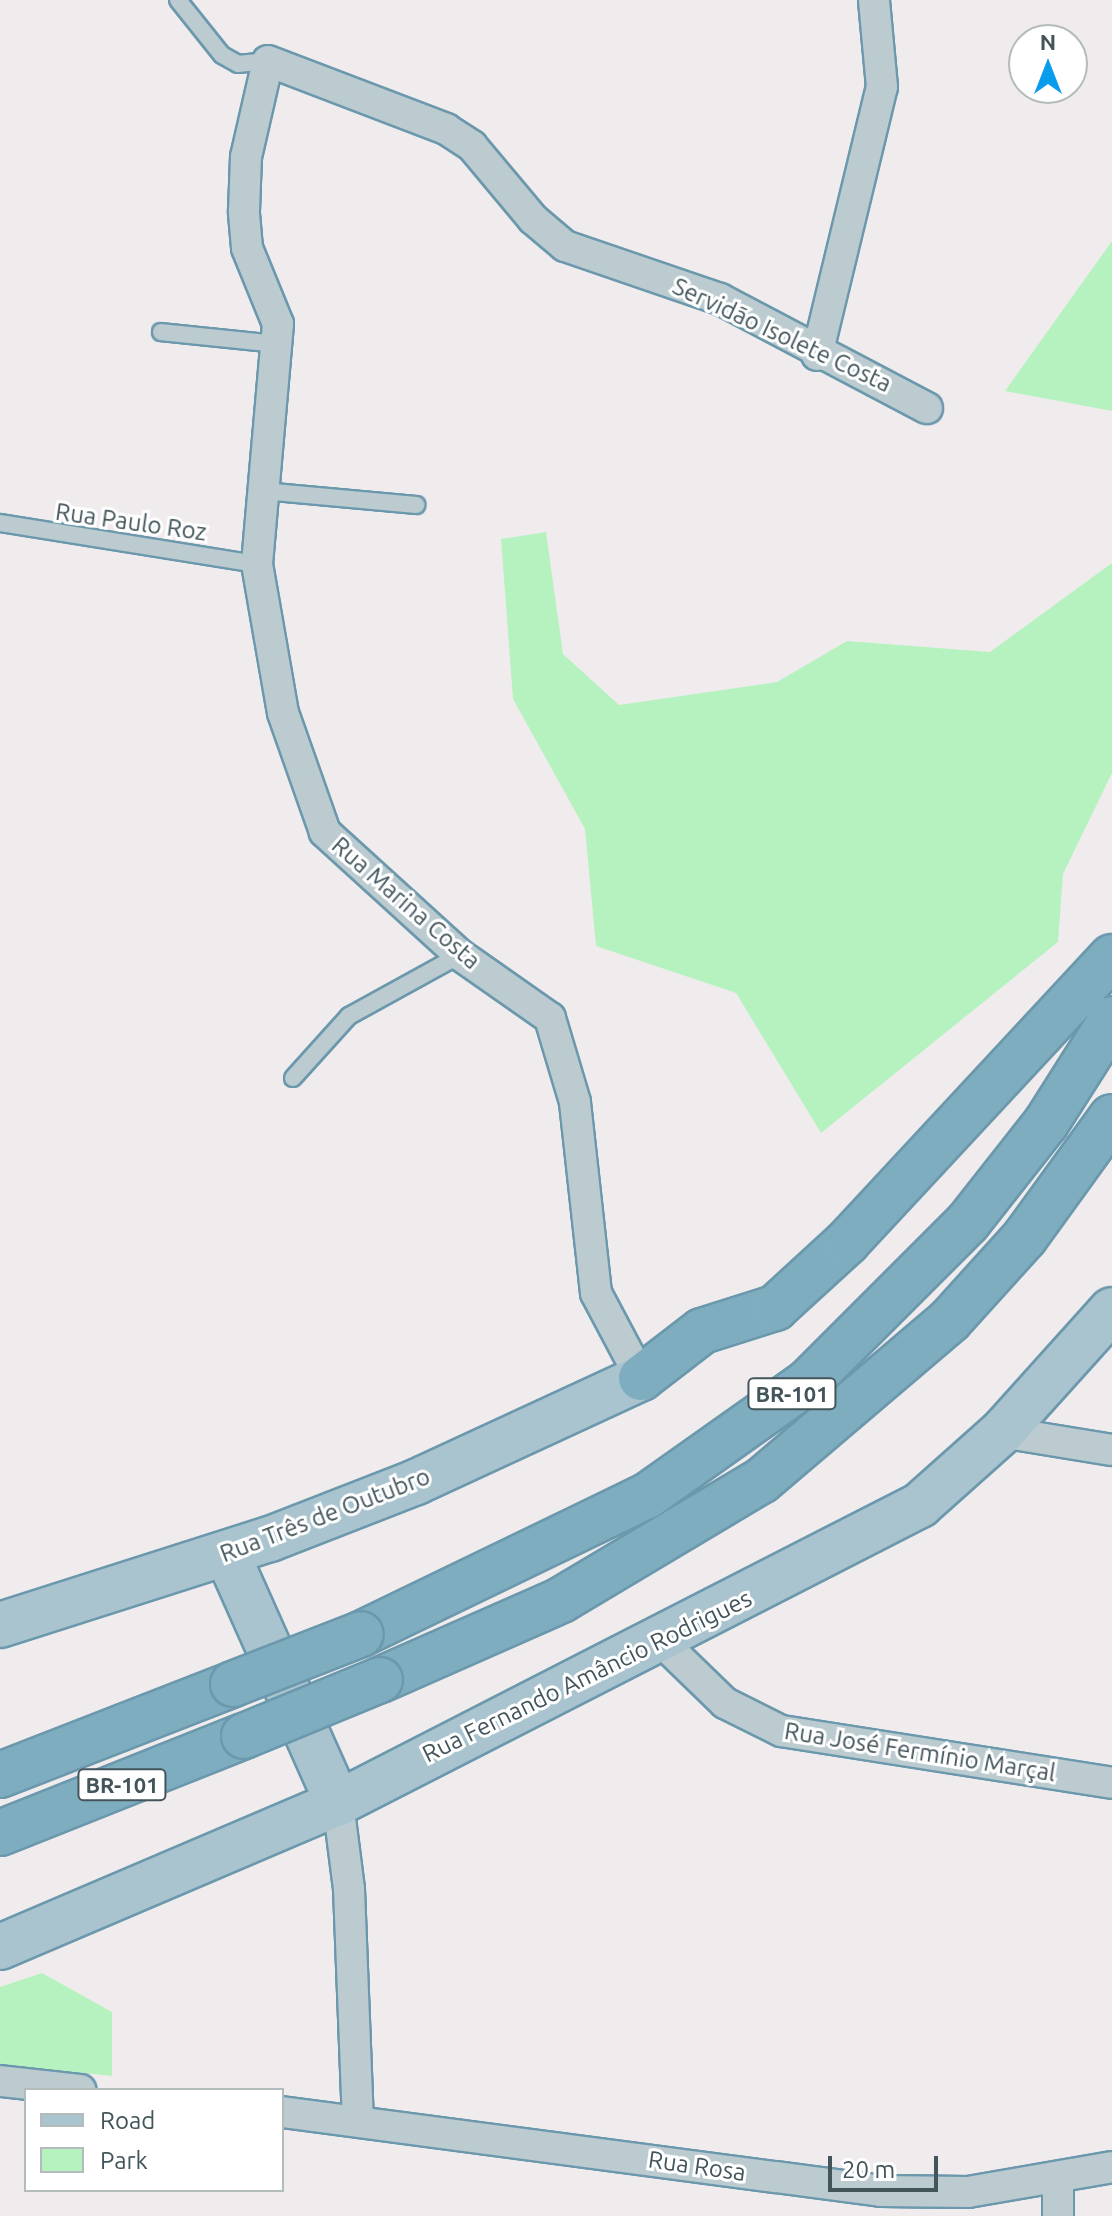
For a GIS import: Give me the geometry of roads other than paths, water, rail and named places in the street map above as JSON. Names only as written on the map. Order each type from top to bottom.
[{"type":"highway","points":[[641,1378],[702,1331],[775,1308],[847,1242],[1112,957]]},
{"type":"highway","name":"BR-101","points":[[0,1775],[361,1634],[647,1496],[808,1382],[968,1222],[1046,1123],[1112,1019]]},
{"type":"highway","name":"BR-101","points":[[0,1833],[380,1680],[561,1600],[761,1481],[950,1320],[1025,1237],[1112,1117]]},
{"type":"main road","name":"Rua Fernando Amâncio Rodrigues","points":[[0,1947],[338,1803],[662,1642],[920,1505],[1002,1432],[1112,1310]]},
{"type":"main road","name":"Rua Três de Outubro","points":[[0,1625],[227,1554],[416,1482],[641,1378]]},
{"type":"main road","points":[[227,1554],[338,1803]]},
{"type":"street","points":[[817,355],[882,87],[874,0]]},
{"type":"street","name":"Rua Marina Costa","points":[[268,61],[246,157],[244,211],[247,248],[274,303],[278,344],[257,564],[283,713],[316,814],[350,858],[460,955],[534,1003],[559,1037],[575,1102],[596,1293],[641,1378]]},
{"type":"street","name":"Servidão Isolete Costa","points":[[268,61],[435,123],[472,146],[533,219],[565,246],[694,288],[817,355],[927,408]]},
{"type":"street","points":[[1002,1432],[1112,1450]]},
{"type":"street","name":"Rua José Fermínio Marçal","points":[[662,1642],[725,1703],[781,1731],[1112,1783]]},
{"type":"street","points":[[338,1803],[349,1889],[358,2120]]},
{"type":"street","points":[[0,2081],[62,2088]]},
{"type":"street","name":"Rua Rosa","points":[[284,2112],[881,2191],[968,2192],[1112,2167]]},
{"type":"street","points":[[1058,2178],[1058,2216]]},
{"type":"lane","points":[[178,0],[222,55],[238,64],[268,61]]},
{"type":"lane","points":[[161,332],[278,344]]},
{"type":"lane","points":[[263,491],[416,505]]},
{"type":"lane","name":"Rua Paulo Roz","points":[[0,523],[257,564]]},
{"type":"lane","points":[[293,1078],[349,1016],[460,955]]}]
